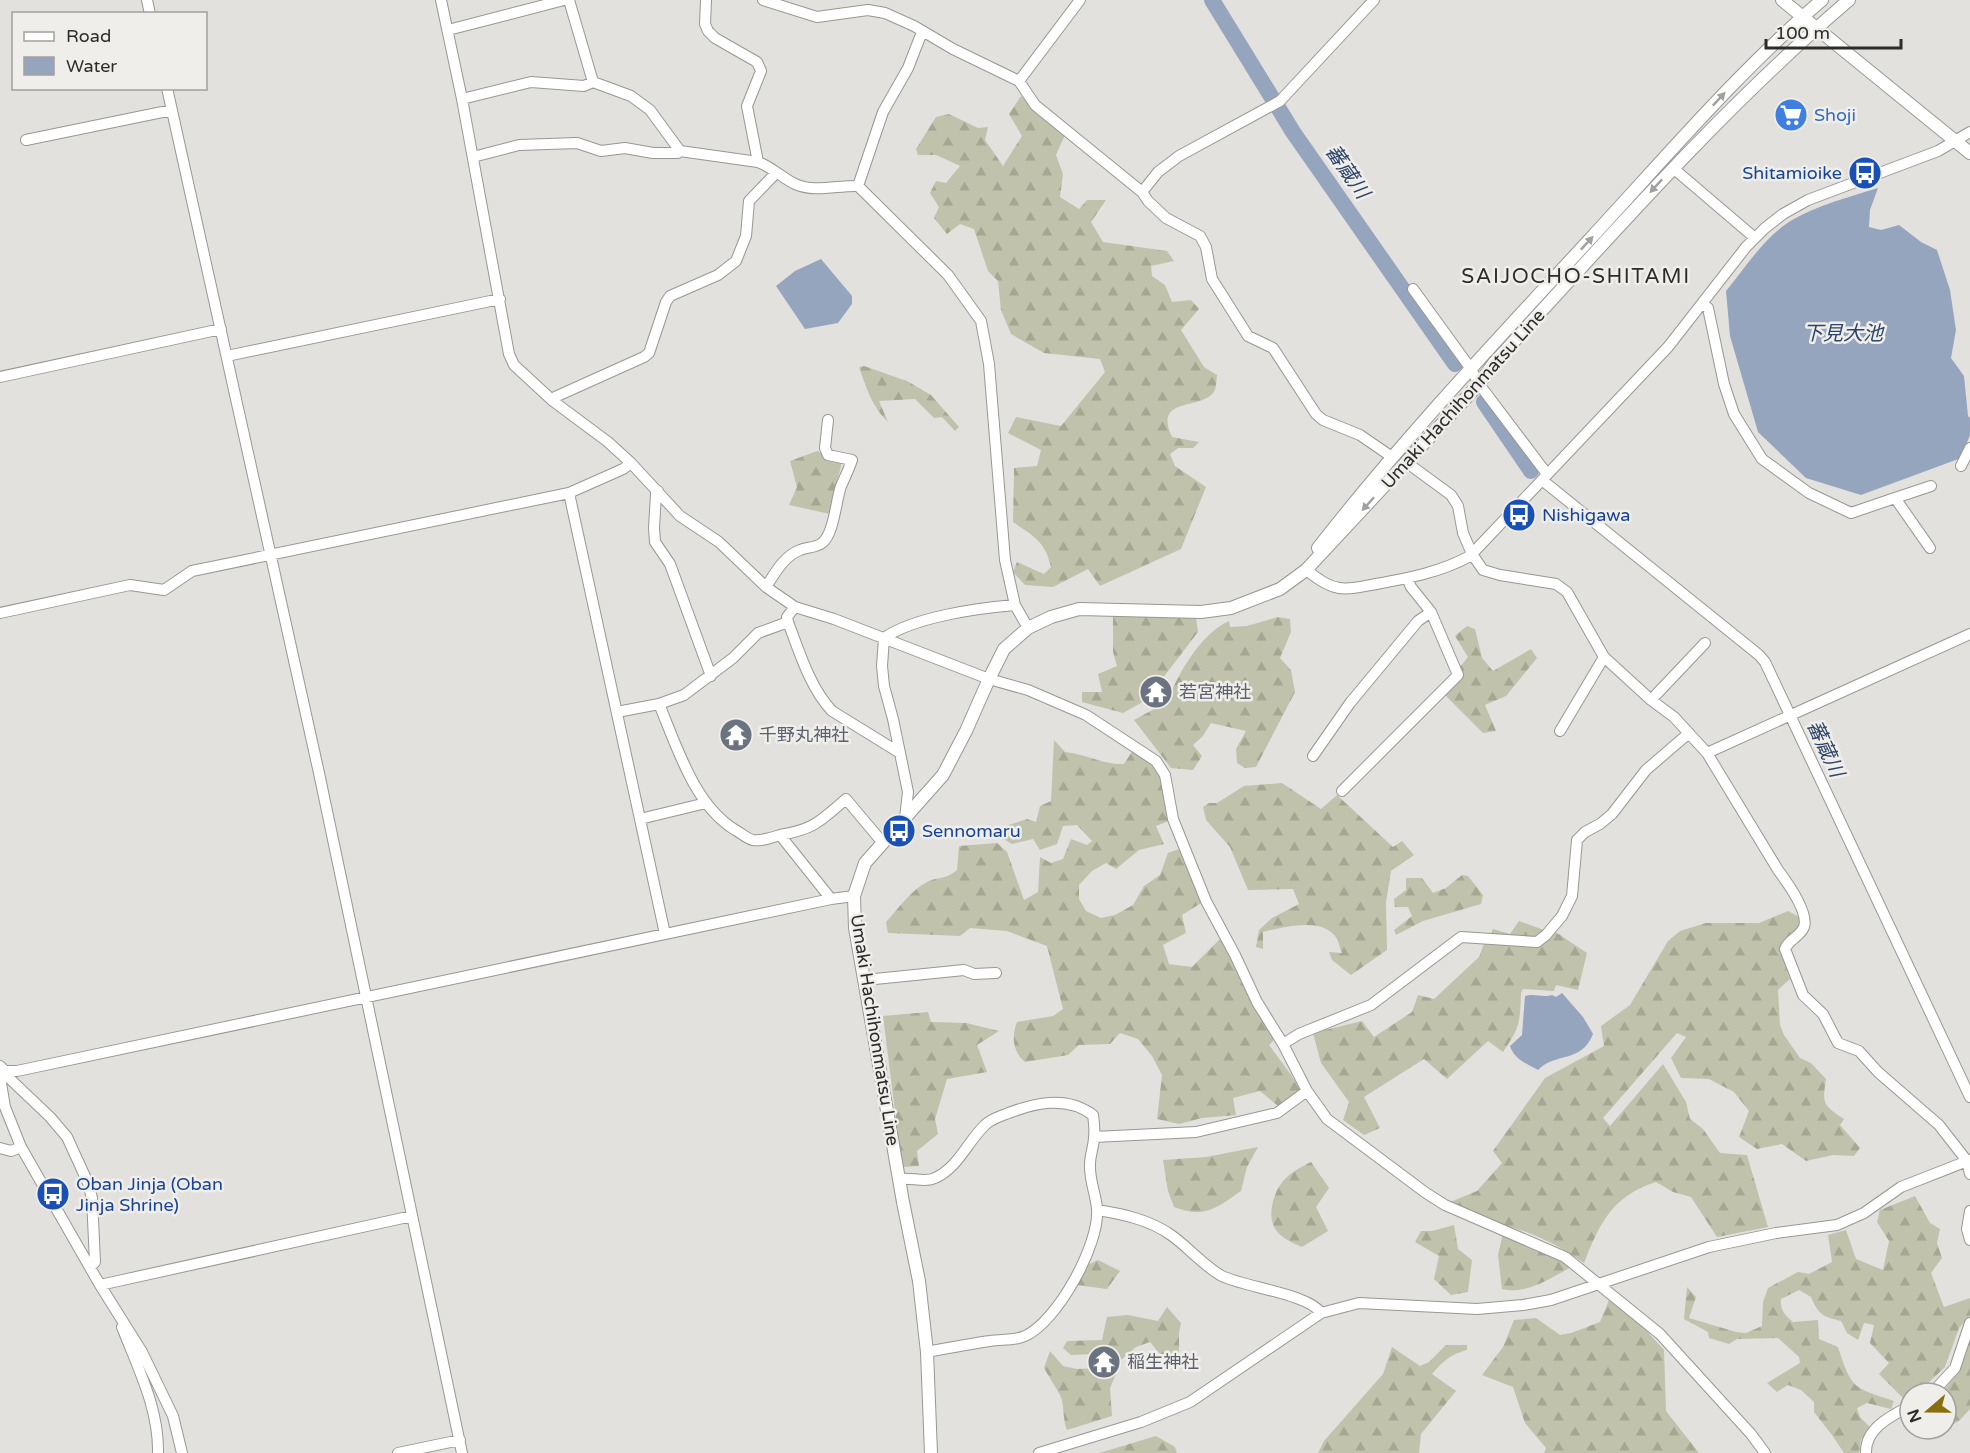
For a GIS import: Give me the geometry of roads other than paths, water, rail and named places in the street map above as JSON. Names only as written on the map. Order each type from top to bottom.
[{"type":"main road","points":[[1782,0],[1970,153]]},
{"type":"main road","name":"Umaki Hachihonmatsu Line","points":[[1306,570],[1318,547],[1392,457],[1471,369],[1749,67],[1822,0]]},
{"type":"main road","name":"Umaki Hachihonmatsu Line","points":[[931,1453],[927,1352],[919,1281],[855,928],[854,896],[865,863],[943,774],[1005,650],[1028,628],[1051,616],[1079,609],[1201,612],[1231,608],[1280,589],[1306,570],[1479,384],[1494,363],[1673,168],[1762,78],[1849,0]]},
{"type":"street","points":[[441,0],[462,99],[509,354],[514,365],[552,400],[632,463],[680,516],[719,542],[766,587],[795,607],[884,638],[989,679],[1028,690],[1086,715],[1156,761],[1164,775],[1173,819],[1206,901],[1257,1002],[1283,1044],[1307,1091],[1328,1119],[1426,1193],[1467,1216],[1515,1234],[1565,1257],[1659,1334],[1751,1434],[1765,1453]]},
{"type":"street","points":[[448,30],[564,0]]},
{"type":"street","points":[[569,0],[592,82]]},
{"type":"street","points":[[705,0],[705,24],[708,31],[715,38],[757,62],[761,70],[747,106],[758,162]]},
{"type":"street","points":[[763,0],[817,17],[868,10],[885,13],[1019,81],[1035,105],[1142,192],[1166,218],[1200,236],[1206,247],[1212,279],[1248,336],[1274,348],[1316,414],[1323,420],[1360,435],[1392,457]]},
{"type":"street","points":[[797,10],[805,0]]},
{"type":"street","points":[[1019,81],[1080,0]]},
{"type":"street","points":[[1142,192],[1158,172],[1179,156],[1276,104],[1374,0]]},
{"type":"street","points":[[858,186],[883,112],[908,68],[922,32]]},
{"type":"street","points":[[462,99],[531,82],[584,86],[592,82],[632,96],[650,110],[680,151]]},
{"type":"street","points":[[167,90],[319,774],[462,1453]]},
{"type":"street","points":[[26,140],[172,110]]},
{"type":"street","points":[[1306,570],[1327,585],[1354,588],[1407,578],[1457,563],[1472,554],[1668,347],[1755,238],[1783,214],[1808,201],[1938,151],[1970,132]]},
{"type":"street","points":[[473,157],[519,145],[577,143],[601,151],[626,148],[653,153],[678,153],[680,151],[758,162],[796,185],[815,189],[858,186],[948,275],[981,321],[989,364],[1005,560],[1015,605],[1028,628]]},
{"type":"street","points":[[1673,168],[1755,238]]},
{"type":"street","points":[[552,400],[649,353],[670,296],[718,275],[736,261],[746,236],[749,201],[776,173]]},
{"type":"street","points":[[1413,289],[1471,369],[1544,477],[1765,662],[1970,1097]]},
{"type":"street","points":[[227,356],[500,299]]},
{"type":"street","points":[[1702,304],[1708,308],[1724,384],[1734,414],[1762,459],[1809,493],[1851,513],[1931,486]]},
{"type":"street","points":[[0,377],[221,328]]},
{"type":"street","points":[[766,587],[780,566],[790,557],[800,550],[824,542],[832,524],[841,488],[852,460],[828,455],[825,448],[828,420]]},
{"type":"street","points":[[1961,466],[1970,448]]},
{"type":"street","points":[[1406,462],[1450,495],[1458,506],[1463,533],[1472,554],[1483,570],[1556,584],[1567,592],[1604,657],[1651,700],[1674,717],[1707,753],[1778,870],[1791,887],[1804,917],[1804,926],[1800,933],[1788,942],[1785,949],[1803,995],[1823,1014],[1838,1043],[1859,1051],[1878,1072],[1939,1125],[1968,1160],[1970,1174]]},
{"type":"street","points":[[0,613],[130,585],[164,590],[192,571],[569,493],[632,463]]},
{"type":"street","points":[[658,491],[654,516],[655,542],[670,564],[711,676]]},
{"type":"street","points":[[569,493],[665,934]]},
{"type":"street","points":[[1895,498],[1930,548]]},
{"type":"street","points":[[1342,791],[1458,675],[1431,612],[1411,587],[1407,578]]},
{"type":"street","points":[[884,638],[896,630],[972,609],[1015,605]]},
{"type":"street","points":[[795,607],[787,617],[788,622],[826,705],[900,753]]},
{"type":"street","points":[[1313,756],[1350,703],[1418,621],[1431,612]]},
{"type":"street","points":[[617,712],[659,704],[684,695],[733,658],[758,633],[788,622]]},
{"type":"street","points":[[1707,753],[1970,634]]},
{"type":"street","points":[[884,638],[882,666],[884,686],[908,792],[905,818]]},
{"type":"street","points":[[1651,700],[1705,643]]},
{"type":"street","points":[[1560,731],[1604,657]]},
{"type":"street","points":[[659,704],[683,761],[706,803],[723,823],[751,840],[766,840],[800,832],[814,826],[846,799],[883,843]]},
{"type":"street","points":[[1283,1044],[1299,1034],[1371,1005],[1461,937],[1538,942],[1562,916],[1572,896],[1577,840],[1612,814],[1646,770],[1689,733]]},
{"type":"street","points":[[640,819],[706,803]]},
{"type":"street","points":[[780,835],[831,899]]},
{"type":"street","points":[[1,1072],[17,1071],[366,996],[854,896]]},
{"type":"street","points":[[864,980],[964,970],[974,974],[996,973]]},
{"type":"street","points":[[1,1072],[5,1107],[21,1147],[100,1285],[122,1316],[142,1352],[173,1416],[182,1453]]},
{"type":"street","points":[[1,1072],[50,1117],[67,1137],[88,1183],[92,1198],[95,1262],[90,1267]]},
{"type":"street","points":[[1095,1137],[1196,1132],[1277,1113],[1307,1091]]},
{"type":"street","points":[[899,1179],[935,1179],[955,1163],[986,1124],[1024,1107],[1042,1102],[1063,1103],[1094,1115],[1095,1137],[1090,1164],[1097,1210],[1095,1230],[1071,1287],[1035,1331],[1015,1340],[993,1341],[927,1352]]},
{"type":"street","points":[[0,1148],[11,1151],[21,1147]]},
{"type":"street","points":[[1039,1453],[1141,1422],[1190,1402],[1321,1313],[1359,1303],[1477,1309],[1551,1300],[1709,1247],[1776,1233],[1837,1225],[1864,1213],[1901,1187],[1968,1160]]},
{"type":"street","points":[[1097,1210],[1126,1214],[1143,1221],[1169,1234],[1222,1276],[1297,1299],[1318,1309],[1321,1313]]},
{"type":"street","points":[[1970,1211],[1966,1229],[1970,1240]]},
{"type":"street","points":[[100,1285],[412,1216]]},
{"type":"street","points":[[122,1316],[122,1326],[154,1411],[158,1453]]},
{"type":"street","points":[[1943,1381],[1955,1368],[1970,1323]]},
{"type":"street","points":[[1866,1453],[1866,1441],[1874,1430],[1898,1413]]},
{"type":"street","points":[[398,1453],[460,1440]]},
{"type":"water","name":"下見大池","points":[[1878,188],[1870,210],[1869,227],[1881,230],[1899,225],[1921,242],[1937,250],[1950,290],[1956,330],[1951,358],[1964,376],[1970,435],[1961,458],[1861,495],[1806,478],[1758,432],[1730,336],[1726,291],[1764,244],[1792,220],[1823,206]]},
{"type":"water","points":[[821,259],[852,296],[852,304],[838,323],[805,329],[776,286],[795,271]]},
{"type":"water","points":[[1562,993],[1583,1017],[1593,1034],[1582,1050],[1552,1061],[1538,1070],[1518,1058],[1510,1046],[1522,1035],[1525,996],[1552,995],[1556,997]]},
{"type":"waterway","name":"蕃蔵川","points":[[1212,0],[1293,132],[1455,364]]},
{"type":"waterway","name":"蕃蔵川","points":[[1484,402],[1531,471]]},
{"type":"place","name":"Shoji","points":[[1791,115]]},
{"type":"place","name":"Shitamioike","points":[[1865,173]]},
{"type":"place","name":"Nishigawa","points":[[1519,515]]},
{"type":"place","name":"若宮神社","points":[[1156,692]]},
{"type":"place","name":"千野丸神社","points":[[736,735]]},
{"type":"place","name":"Sennomaru","points":[[899,831]]},
{"type":"place","name":"Oban Jinja (Oban Jinja Shrine)","points":[[53,1194]]},
{"type":"place","name":"稲生神社","points":[[1104,1362]]},
{"type":"district","name":"SAIJOCHO-SHITAMI","points":[[1576,276]]}]
